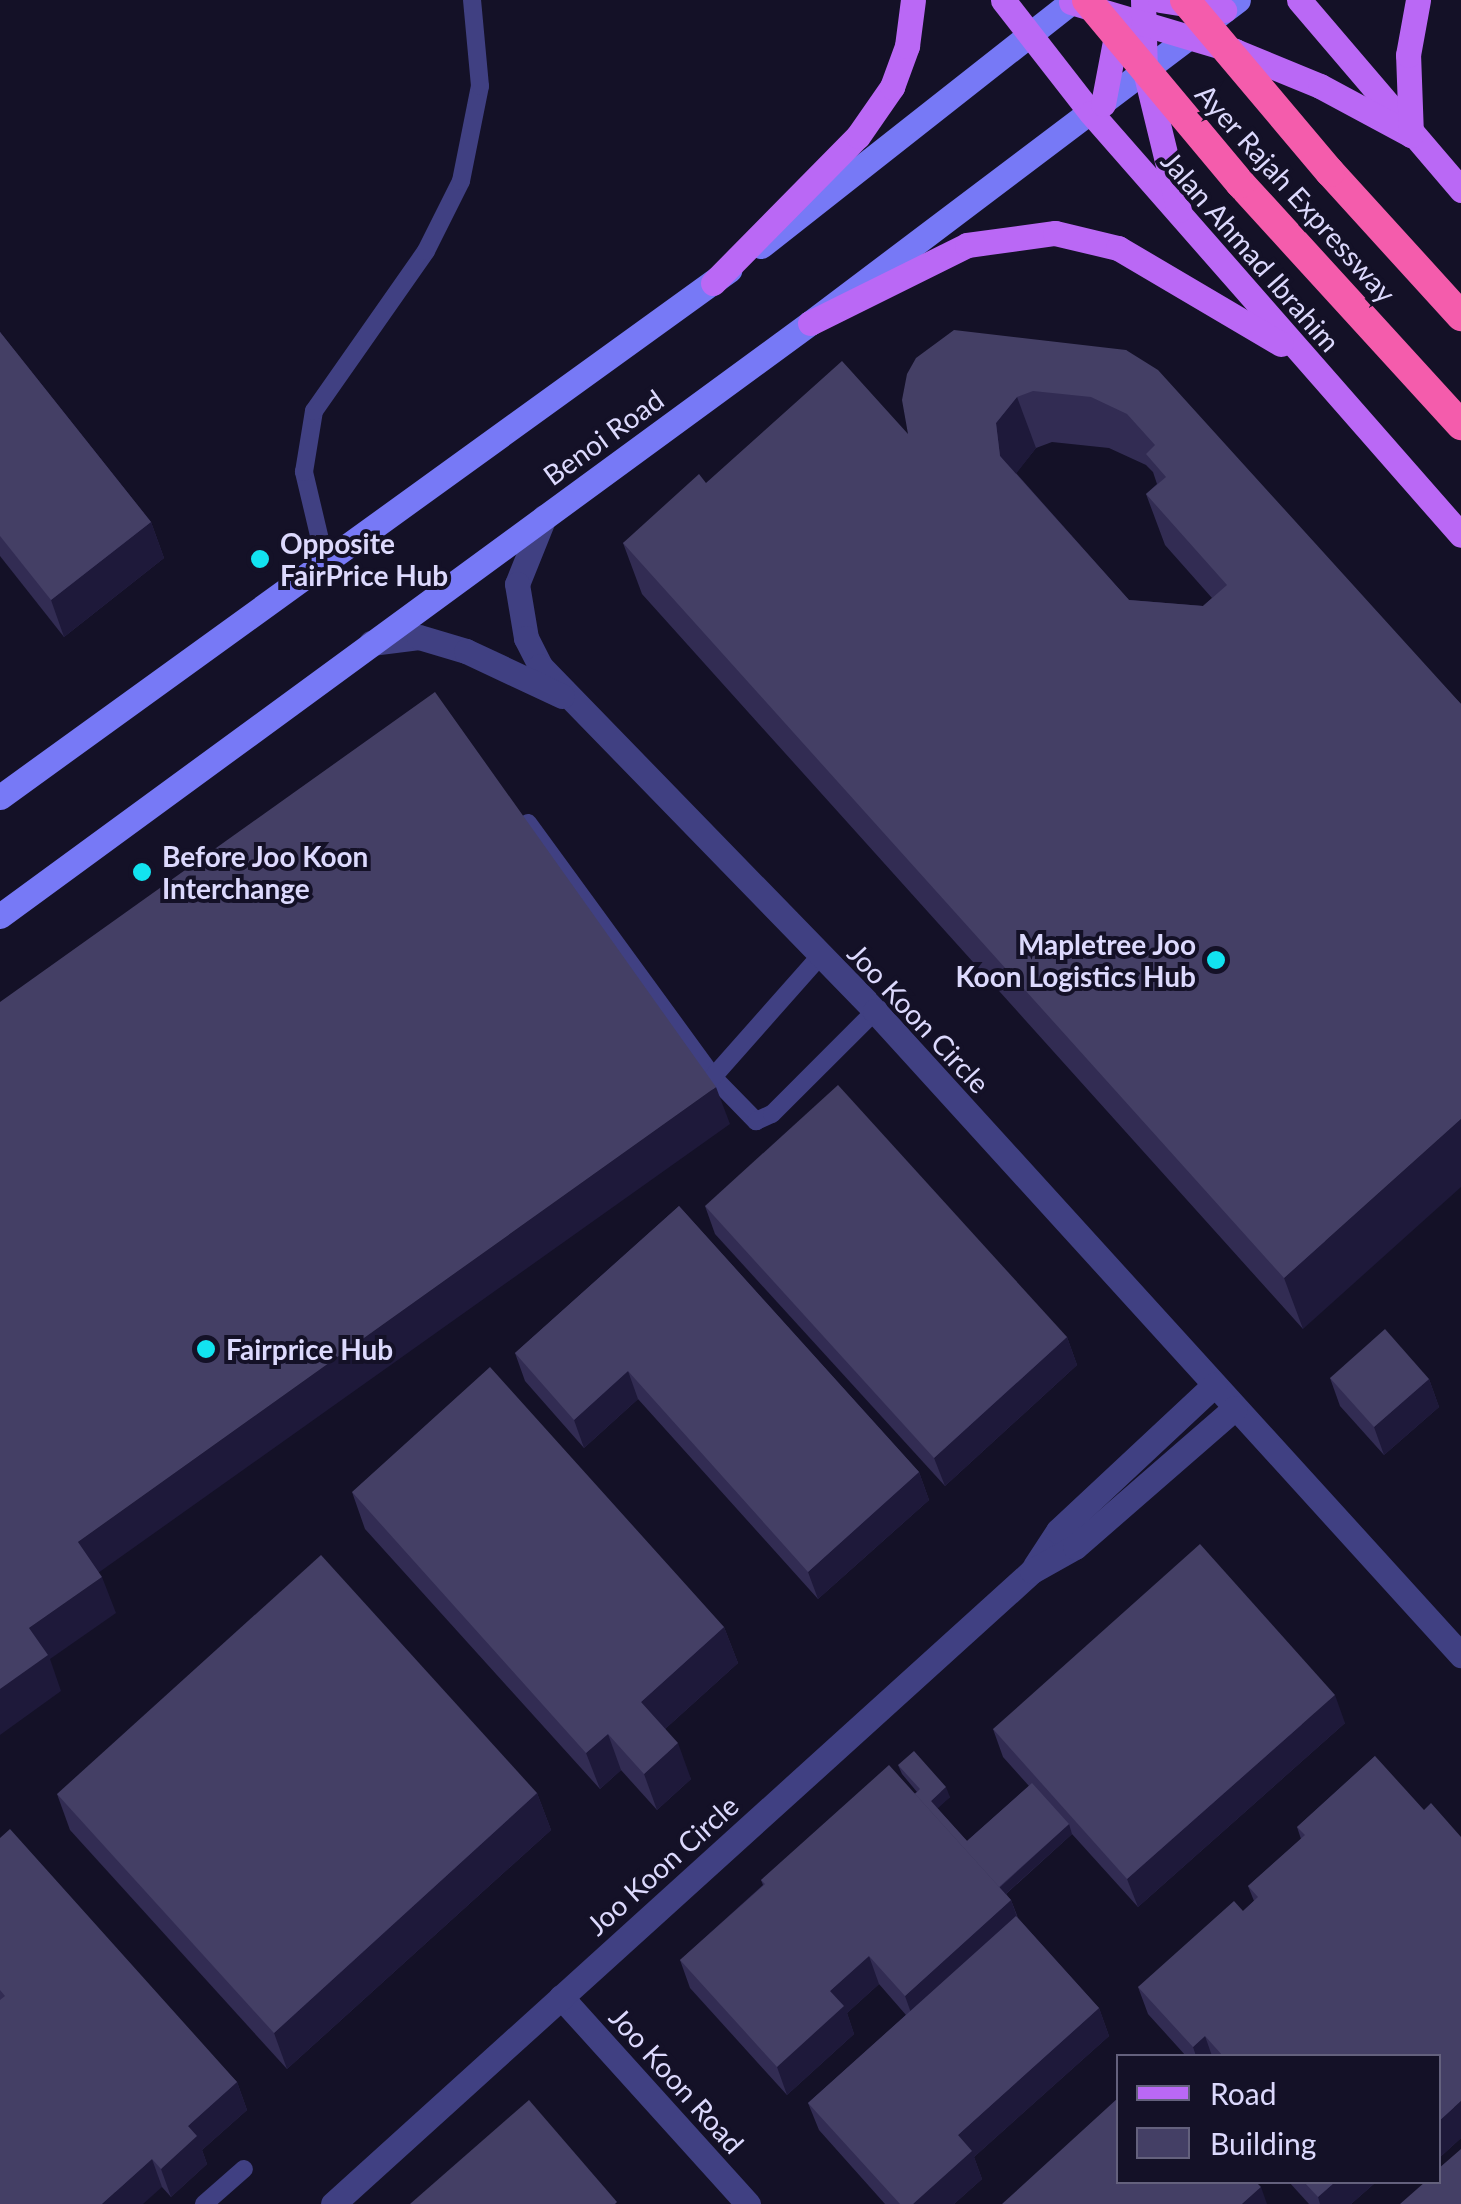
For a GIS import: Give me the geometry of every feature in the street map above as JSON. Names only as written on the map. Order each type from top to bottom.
[{"type":"highway","name":"Ayer Rajah Expressway","points":[[1186,0],[1330,172],[1461,316]]},
{"type":"highway","name":"Ayer Rajah Expressway","points":[[1077,1],[1461,424]]},
{"type":"main road","points":[[713,282],[858,136],[892,88],[907,46],[913,0]]},
{"type":"main road","name":"Jalan Ahmad Ibrahim","points":[[1003,0],[1097,108],[1180,215],[1461,535]]},
{"type":"main road","points":[[1299,0],[1410,135],[1461,190]]},
{"type":"main road","points":[[1410,135],[1408,55],[1418,0]]},
{"type":"main road","points":[[0,797],[713,282],[1077,1],[1138,7],[1231,5]]},
{"type":"main road","name":"Benoi Road","points":[[0,916],[810,324],[1231,5]]},
{"type":"main road","points":[[1138,7],[1192,35],[1320,86],[1410,135]]},
{"type":"main road","points":[[1138,7],[1145,71],[1180,215]]},
{"type":"main road","points":[[1097,108],[1138,7]]},
{"type":"main road","points":[[810,324],[967,244],[1055,233],[1118,248],[1166,272],[1306,360]]},
{"type":"street","name":"Joo Koon Circle","points":[[544,517],[524,557],[518,609],[540,666],[875,1011],[1461,1654]]},
{"type":"street","name":"Joo Koon Circle","points":[[370,643],[418,637],[466,650],[572,700]]},
{"type":"street","name":"Joo Koon Circle","points":[[1032,1570],[1058,1531],[1214,1385]]},
{"type":"street","name":"Joo Koon Circle","points":[[333,2204],[1032,1570],[1074,1547],[1236,1408]]},
{"type":"street","name":"Joo Koon Road","points":[[561,1997],[748,2204]]},
{"type":"lane","points":[[326,565],[304,472],[314,410],[426,252],[461,181],[480,86],[472,0]]},
{"type":"lane","points":[[510,799],[714,1077],[756,1120],[772,1114],[875,1011]]},
{"type":"lane","points":[[714,1077],[820,956]]},
{"type":"lane","points":[[204,2204],[244,2169]]},
{"type":"building","name":"Mapletree Joo Koon Logistics Hub","points":[[954,330],[1126,350],[1158,370],[1461,704],[1461,1119],[1284,1278],[623,543],[699,474],[706,483],[842,361],[908,434],[902,400],[907,374],[916,358]],"holes":[[[1033,391],[1091,397],[1127,414],[1155,445],[1146,454],[1166,477],[1146,494],[1227,585],[1203,606],[1129,600],[1000,456],[996,423],[1017,397]]]},
{"type":"building","points":[[0,332],[151,522],[51,600],[0,536]]},
{"type":"building","name":"Fairprice Hub","points":[[435,692],[716,1087],[78,1542],[102,1577],[29,1628],[48,1655],[0,1689],[0,1002]]},
{"type":"building","points":[[838,1085],[1067,1337],[934,1458],[705,1206]]},
{"type":"building","points":[[679,1206],[919,1472],[808,1572],[628,1371],[574,1420],[515,1353]]},
{"type":"building","points":[[1385,1329],[1429,1379],[1374,1427],[1330,1378]]},
{"type":"building","points":[[490,1367],[724,1627],[641,1702],[678,1743],[644,1774],[608,1734],[586,1753],[352,1492]]},
{"type":"building","points":[[1200,1544],[1335,1695],[1127,1879],[993,1729]]},
{"type":"building","points":[[321,1555],[537,1793],[274,2033],[57,1794]]},
{"type":"building","points":[[914,1751],[946,1787],[931,1801],[967,1841],[1032,1783],[1069,1824],[999,1887],[915,1794],[920,1789],[898,1765]]},
{"type":"building","points":[[1375,1756],[1424,1810],[1431,1803],[1461,1837],[1461,2101],[1441,2119],[1441,2054],[1221,2054],[1205,2036],[1193,2047],[1138,1987],[1234,1901],[1243,1911],[1258,1897],[1248,1886],[1305,1835],[1297,1827]]},
{"type":"building","points":[[889,1765],[1011,1900],[905,1996],[869,1956],[830,1991],[844,2006],[777,2067],[680,1960],[765,1884],[761,1880]]},
{"type":"building","points":[[10,1829],[237,2082],[188,2126],[197,2136],[161,2169],[152,2159],[102,2204],[0,2204],[0,2000],[5,1996],[0,1990],[0,1838]]},
{"type":"building","points":[[1016,1916],[1099,2008],[958,2135],[972,2151],[913,2204],[900,2204],[808,2103]]},
{"type":"building","points":[[529,2100],[615,2204],[410,2204]]},
{"type":"building","points":[[1116,2100],[1116,2184],[1261,2187],[1242,2204],[1002,2204]]},
{"type":"building","points":[[1461,2149],[1461,2204],[1400,2204],[1423,2184],[1441,2184],[1441,2166]]},
{"type":"building","points":[[1306,2184],[1333,2184],[1318,2197]]},
{"type":"place","name":"Opposite FairPrice Hub","points":[[260,559]]},
{"type":"place","name":"Before Joo Koon Interchange","points":[[142,872]]},
{"type":"place","name":"Mapletree Joo Koon Logistics Hub","points":[[1216,960]]},
{"type":"place","name":"Fairprice Hub","points":[[206,1349]]}]
